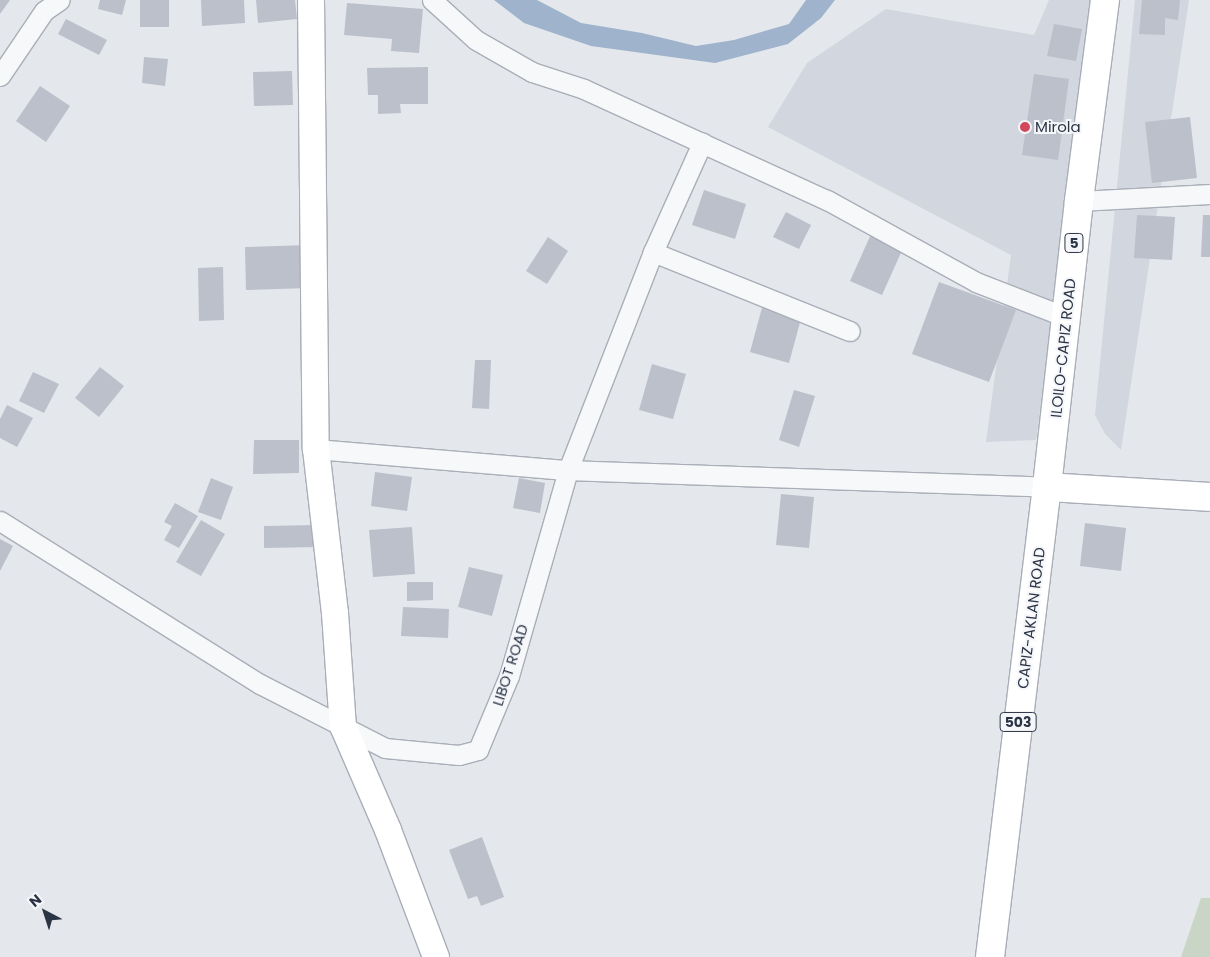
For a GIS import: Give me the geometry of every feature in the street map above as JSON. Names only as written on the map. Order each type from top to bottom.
[{"type":"main road","name":"ILOILO-CAPIZ ROAD","points":[[1047,487],[1079,201],[1105,0]]},
{"type":"main road","points":[[1047,487],[1210,497]]},
{"type":"main road","name":"CAPIZ-AKLAN ROAD","points":[[990,957],[1047,487]]},
{"type":"street","points":[[0,76],[44,11],[60,0]]},
{"type":"street","points":[[311,0],[316,448],[336,614],[343,726],[388,830],[436,957]]},
{"type":"street","points":[[432,0],[476,40],[532,72],[584,89],[827,200],[976,282],[1066,317]]},
{"type":"street","points":[[568,470],[653,252],[702,143]]},
{"type":"street","points":[[1079,201],[1210,194]]},
{"type":"street","points":[[653,252],[850,331]]},
{"type":"street","points":[[316,448],[568,470],[1047,487]]},
{"type":"street","name":"LIBOT ROAD","points":[[343,726],[385,748],[460,755],[478,750],[509,676],[568,470]]},
{"type":"street","points":[[0,521],[260,684],[343,726]]},
{"type":"shaded area","points":[[1049,0],[1096,0],[1036,440],[986,442],[1011,255],[768,127],[807,63],[886,9],[1034,35]]},
{"type":"shaded area","points":[[1135,0],[1189,0],[1121,450],[1105,434],[1095,415]]},
{"type":"green space","points":[[1201,898],[1210,898],[1210,957],[1181,957]]},
{"type":"water","points":[[494,0],[537,0],[581,23],[642,33],[696,46],[734,40],[789,24],[806,0],[835,0],[821,18],[788,44],[715,63],[591,46],[524,23]]},
{"type":"building","points":[[0,0],[10,0],[0,14]]},
{"type":"building","points":[[100,0],[126,0],[122,15],[98,9]]},
{"type":"building","points":[[140,0],[169,0],[169,27],[140,27]]},
{"type":"building","points":[[201,0],[244,0],[245,23],[202,26]]},
{"type":"building","points":[[256,0],[295,0],[297,19],[258,23]]},
{"type":"building","points":[[1142,0],[1180,0],[1178,20],[1165,18],[1165,35],[1139,34]]},
{"type":"building","points":[[347,3],[423,9],[419,53],[391,51],[392,39],[344,35]]},
{"type":"building","points":[[66,19],[107,40],[99,55],[58,34]]},
{"type":"building","points":[[1054,24],[1082,29],[1076,61],[1047,56]]},
{"type":"building","points":[[144,57],[168,59],[165,86],[142,83]]},
{"type":"building","points":[[428,67],[428,104],[400,104],[401,113],[378,114],[378,95],[368,95],[367,68]]},
{"type":"building","points":[[292,71],[293,105],[254,106],[253,72]]},
{"type":"building","points":[[1034,74],[1069,79],[1058,160],[1022,155]]},
{"type":"building","points":[[40,86],[70,106],[46,142],[16,121]]},
{"type":"building","points":[[1190,117],[1197,178],[1152,183],[1145,122]]},
{"type":"building","points":[[704,190],[746,204],[735,239],[692,225]]},
{"type":"building","points":[[786,212],[811,225],[799,249],[773,237]]},
{"type":"building","points":[[1137,215],[1175,217],[1172,260],[1134,258]]},
{"type":"building","points":[[1203,215],[1210,215],[1210,257],[1201,257]]},
{"type":"building","points":[[872,232],[904,246],[882,295],[850,281]]},
{"type":"building","points":[[548,237],[568,251],[547,284],[526,271]]},
{"type":"building","points":[[309,245],[309,288],[246,290],[245,247]]},
{"type":"building","points":[[223,267],[224,320],[199,321],[198,268]]},
{"type":"building","points":[[939,282],[1016,310],[989,382],[912,354]]},
{"type":"building","points":[[763,304],[802,315],[789,363],[750,352]]},
{"type":"building","points":[[475,360],[491,360],[489,409],[472,408]]},
{"type":"building","points":[[652,364],[686,374],[673,419],[639,410]]},
{"type":"building","points":[[100,367],[124,386],[99,417],[75,398]]},
{"type":"building","points":[[33,372],[59,384],[44,413],[19,401]]},
{"type":"building","points":[[794,390],[815,396],[799,447],[779,440]]},
{"type":"building","points":[[7,405],[33,418],[17,447],[0,438],[0,419]]},
{"type":"building","points":[[254,440],[299,440],[299,473],[253,474]]},
{"type":"building","points":[[375,472],[412,477],[407,511],[371,506]]},
{"type":"building","points":[[211,478],[233,487],[221,520],[198,512]]},
{"type":"building","points":[[519,478],[545,483],[540,513],[513,508]]},
{"type":"building","points":[[781,494],[814,497],[809,548],[776,545]]},
{"type":"building","points":[[175,503],[198,516],[179,548],[164,540],[172,526],[164,522]]},
{"type":"building","points":[[201,520],[225,534],[201,576],[176,562]]},
{"type":"building","points":[[1085,523],[1126,528],[1121,571],[1080,566]]},
{"type":"building","points":[[318,525],[318,547],[264,548],[264,526]]},
{"type":"building","points":[[412,527],[415,574],[373,577],[369,530]]},
{"type":"building","points":[[0,539],[13,546],[0,571]]},
{"type":"building","points":[[469,567],[503,575],[492,616],[458,607]]},
{"type":"building","points":[[407,582],[433,582],[433,600],[407,601]]},
{"type":"building","points":[[403,607],[449,609],[448,638],[401,636]]},
{"type":"building","points":[[482,837],[504,897],[481,906],[477,896],[468,899],[449,850]]},
{"type":"place","name":"Mirola","points":[[1025,127]]}]
